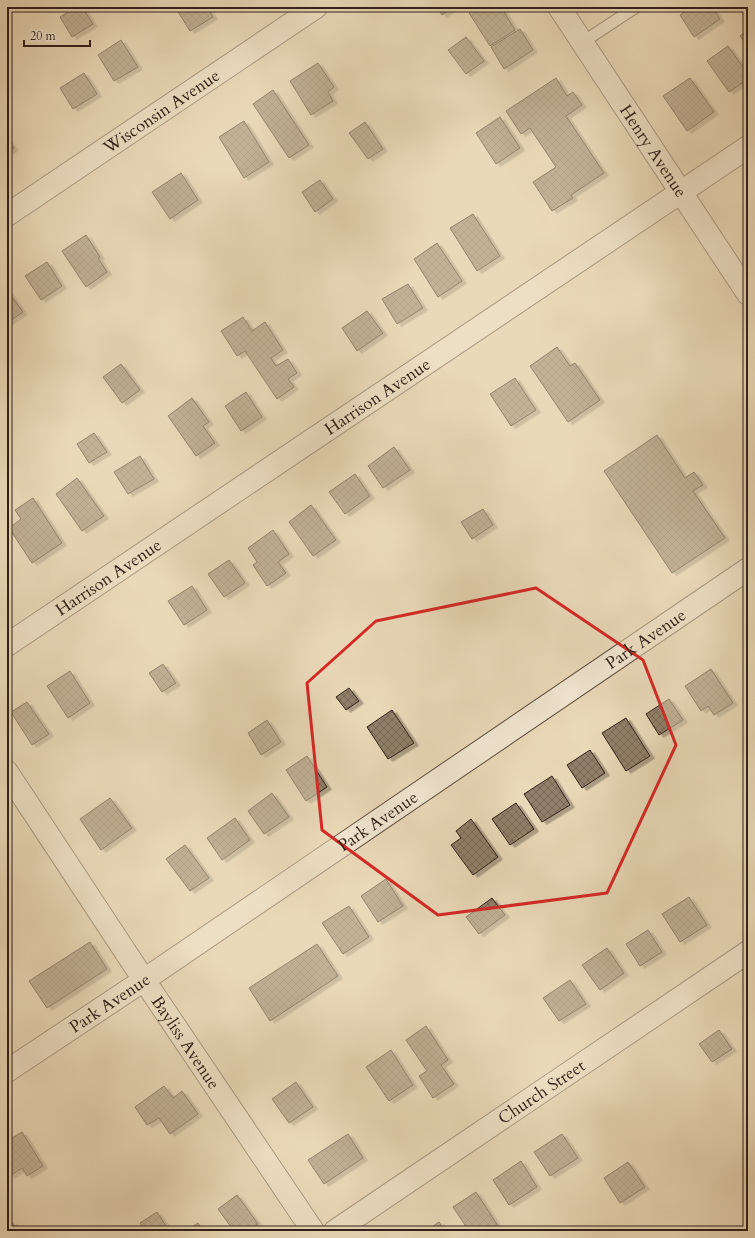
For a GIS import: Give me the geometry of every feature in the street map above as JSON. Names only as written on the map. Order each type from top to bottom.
[{"type":"street","name":"Wisconsin Avenue","points":[[7,215],[316,7]]},
{"type":"street","name":"Henry Avenue","points":[[559,7],[748,294]]},
{"type":"street","name":"Harrison Avenue","points":[[7,645],[748,147]]},
{"type":"street","name":"Park Avenue","points":[[7,1071],[144,980],[748,569]]},
{"type":"street","name":"Bayliss Avenue","points":[[7,772],[144,980],[313,1231]]},
{"type":"street","name":"Church Street","points":[[335,1231],[748,952]]},
{"type":"lane","points":[[583,42],[636,7]]},
{"type":"highlighted area","points":[[536,588],[643,660],[676,745],[607,893],[438,915],[322,830],[307,683],[376,621]]},
{"type":"building","points":[[76,7],[82,7],[93,24],[72,37],[60,17]]},
{"type":"building","points":[[175,7],[207,7],[213,17],[190,31]]},
{"type":"building","points":[[437,7],[454,7],[442,15]]},
{"type":"building","points":[[479,7],[501,7],[515,30],[490,46],[469,13]]},
{"type":"building","points":[[691,7],[712,7],[720,19],[694,37],[680,15]]},
{"type":"building","points":[[520,29],[533,50],[504,69],[491,47]]},
{"type":"building","points":[[748,30],[748,47],[740,36]]},
{"type":"building","points":[[466,37],[484,61],[466,74],[448,50]]},
{"type":"building","points":[[121,40],[138,67],[114,81],[98,55]]},
{"type":"building","points":[[728,46],[748,74],[748,79],[729,92],[707,61]]},
{"type":"building","points":[[318,63],[334,87],[328,92],[333,101],[311,115],[290,81]]},
{"type":"building","points":[[84,73],[97,94],[73,109],[60,88]]},
{"type":"building","points":[[556,78],[567,96],[573,92],[582,105],[566,116],[604,173],[571,195],[573,198],[552,211],[533,182],[556,167],[530,128],[521,134],[506,111]]},
{"type":"building","points":[[690,78],[714,112],[687,131],[663,96]]},
{"type":"building","points":[[273,90],[309,145],[289,158],[253,104]]},
{"type":"building","points":[[500,117],[520,148],[496,164],[476,133]]},
{"type":"building","points":[[244,121],[269,162],[244,178],[219,137]]},
{"type":"building","points":[[365,122],[383,149],[368,159],[349,133]]},
{"type":"building","points":[[7,139],[14,148],[7,153]]},
{"type":"building","points":[[181,173],[198,200],[170,219],[152,192]]},
{"type":"building","points":[[320,180],[333,199],[315,212],[302,192]]},
{"type":"building","points":[[473,214],[500,256],[477,271],[450,228]]},
{"type":"building","points":[[86,235],[100,257],[98,258],[107,272],[86,287],[62,251]]},
{"type":"building","points":[[437,243],[462,281],[438,297],[414,259]]},
{"type":"building","points":[[47,262],[62,286],[41,300],[25,276]]},
{"type":"building","points":[[408,284],[423,308],[397,324],[382,299]]},
{"type":"building","points":[[7,290],[23,312],[7,323]]},
{"type":"building","points":[[367,311],[383,333],[357,351],[342,328]]},
{"type":"building","points":[[243,317],[252,331],[265,322],[283,350],[271,358],[276,366],[288,359],[297,373],[288,379],[294,387],[277,399],[245,351],[237,356],[221,331]]},
{"type":"building","points":[[557,347],[570,366],[575,363],[600,400],[568,422],[530,366]]},
{"type":"building","points":[[121,364],[140,390],[122,403],[103,377]]},
{"type":"building","points":[[515,378],[536,410],[511,426],[490,394]]},
{"type":"building","points":[[246,392],[262,417],[241,431],[225,406]]},
{"type":"building","points":[[192,398],[209,422],[203,426],[215,443],[196,456],[168,416]]},
{"type":"building","points":[[94,433],[107,452],[89,463],[77,444]]},
{"type":"building","points":[[657,435],[685,478],[694,472],[703,485],[693,491],[725,538],[672,573],[604,471]]},
{"type":"building","points":[[394,447],[410,470],[383,488],[368,466]]},
{"type":"building","points":[[140,456],[154,479],[128,494],[114,472]]},
{"type":"building","points":[[355,474],[370,496],[345,514],[329,492]]},
{"type":"building","points":[[77,478],[104,516],[82,531],[56,494]]},
{"type":"building","points":[[33,498],[62,543],[32,563],[9,528],[21,519],[15,510]]},
{"type":"building","points":[[311,505],[336,540],[313,556],[289,522]]},
{"type":"building","points":[[483,509],[493,525],[472,539],[461,522]]},
{"type":"building","points":[[273,530],[289,554],[278,562],[286,573],[267,586],[253,565],[257,562],[248,548]]},
{"type":"building","points":[[229,560],[245,583],[224,597],[208,574]]},
{"type":"building","points":[[192,586],[207,610],[184,625],[168,601]]},
{"type":"building","points":[[163,664],[176,683],[162,692],[149,673]]},
{"type":"building","points":[[711,669],[733,703],[714,715],[708,706],[701,711],[685,686]]},
{"type":"building","points":[[70,671],[90,703],[68,718],[47,686]]},
{"type":"building","points":[[349,688],[359,701],[346,710],[336,697]]},
{"type":"building","points":[[669,699],[683,720],[659,735],[646,714]]},
{"type":"building","points":[[27,702],[49,734],[32,745],[11,712]]},
{"type":"building","points":[[392,710],[414,743],[388,759],[367,727]]},
{"type":"building","points":[[626,718],[650,756],[626,771],[602,733]]},
{"type":"building","points":[[267,720],[281,742],[261,755],[248,733]]},
{"type":"building","points":[[590,750],[605,773],[582,788],[567,765]]},
{"type":"building","points":[[307,756],[327,787],[306,801],[286,770]]},
{"type":"building","points":[[552,776],[570,805],[542,822],[524,794]]},
{"type":"building","points":[[272,793],[289,817],[264,834],[248,811]]},
{"type":"building","points":[[110,798],[132,828],[101,850],[80,819]]},
{"type":"building","points":[[516,803],[534,829],[510,845],[492,819]]},
{"type":"building","points":[[235,818],[250,840],[222,860],[207,838]]},
{"type":"building","points":[[471,819],[498,857],[473,875],[451,845],[461,838],[456,831]]},
{"type":"building","points":[[185,845],[209,878],[190,891],[166,859]]},
{"type":"building","points":[[386,879],[403,906],[378,922],[361,896]]},
{"type":"building","points":[[689,897],[707,925],[680,942],[662,914]]},
{"type":"building","points":[[492,898],[505,915],[479,934],[466,917]]},
{"type":"building","points":[[349,906],[369,937],[343,954],[322,923]]},
{"type":"building","points":[[648,930],[662,952],[640,966],[626,944]]},
{"type":"building","points":[[90,942],[107,969],[47,1008],[29,981]]},
{"type":"building","points":[[317,944],[338,976],[270,1021],[249,988]]},
{"type":"building","points":[[607,948],[624,973],[600,990],[582,965]]},
{"type":"building","points":[[570,980],[586,1004],[559,1021],[543,998]]},
{"type":"building","points":[[426,1026],[448,1060],[441,1065],[454,1084],[433,1098],[419,1076],[427,1071],[406,1040]]},
{"type":"building","points":[[719,1030],[732,1049],[712,1062],[699,1044]]},
{"type":"building","points":[[391,1050],[413,1085],[389,1101],[366,1067]]},
{"type":"building","points":[[296,1082],[313,1107],[289,1123],[272,1099]]},
{"type":"building","points":[[164,1086],[173,1098],[182,1091],[198,1114],[170,1134],[159,1118],[147,1125],[135,1107]]},
{"type":"building","points":[[22,1132],[43,1166],[27,1176],[22,1168],[10,1176],[7,1171],[7,1141]]},
{"type":"building","points":[[348,1134],[363,1158],[324,1184],[308,1160]]},
{"type":"building","points":[[562,1134],[578,1158],[550,1176],[534,1152]]},
{"type":"building","points":[[521,1161],[537,1187],[509,1205],[493,1180]]},
{"type":"building","points":[[628,1162],[645,1187],[620,1203],[604,1178]]},
{"type":"building","points":[[476,1192],[500,1229],[497,1231],[469,1231],[453,1207]]},
{"type":"building","points":[[237,1195],[258,1224],[248,1231],[234,1231],[218,1209]]},
{"type":"building","points":[[157,1212],[168,1229],[165,1231],[145,1231],[140,1223]]},
{"type":"building","points":[[12,1222],[18,1231],[7,1231],[7,1225]]},
{"type":"building","points":[[439,1222],[445,1231],[426,1231]]},
{"type":"building","points":[[198,1223],[203,1231],[186,1231]]}]
